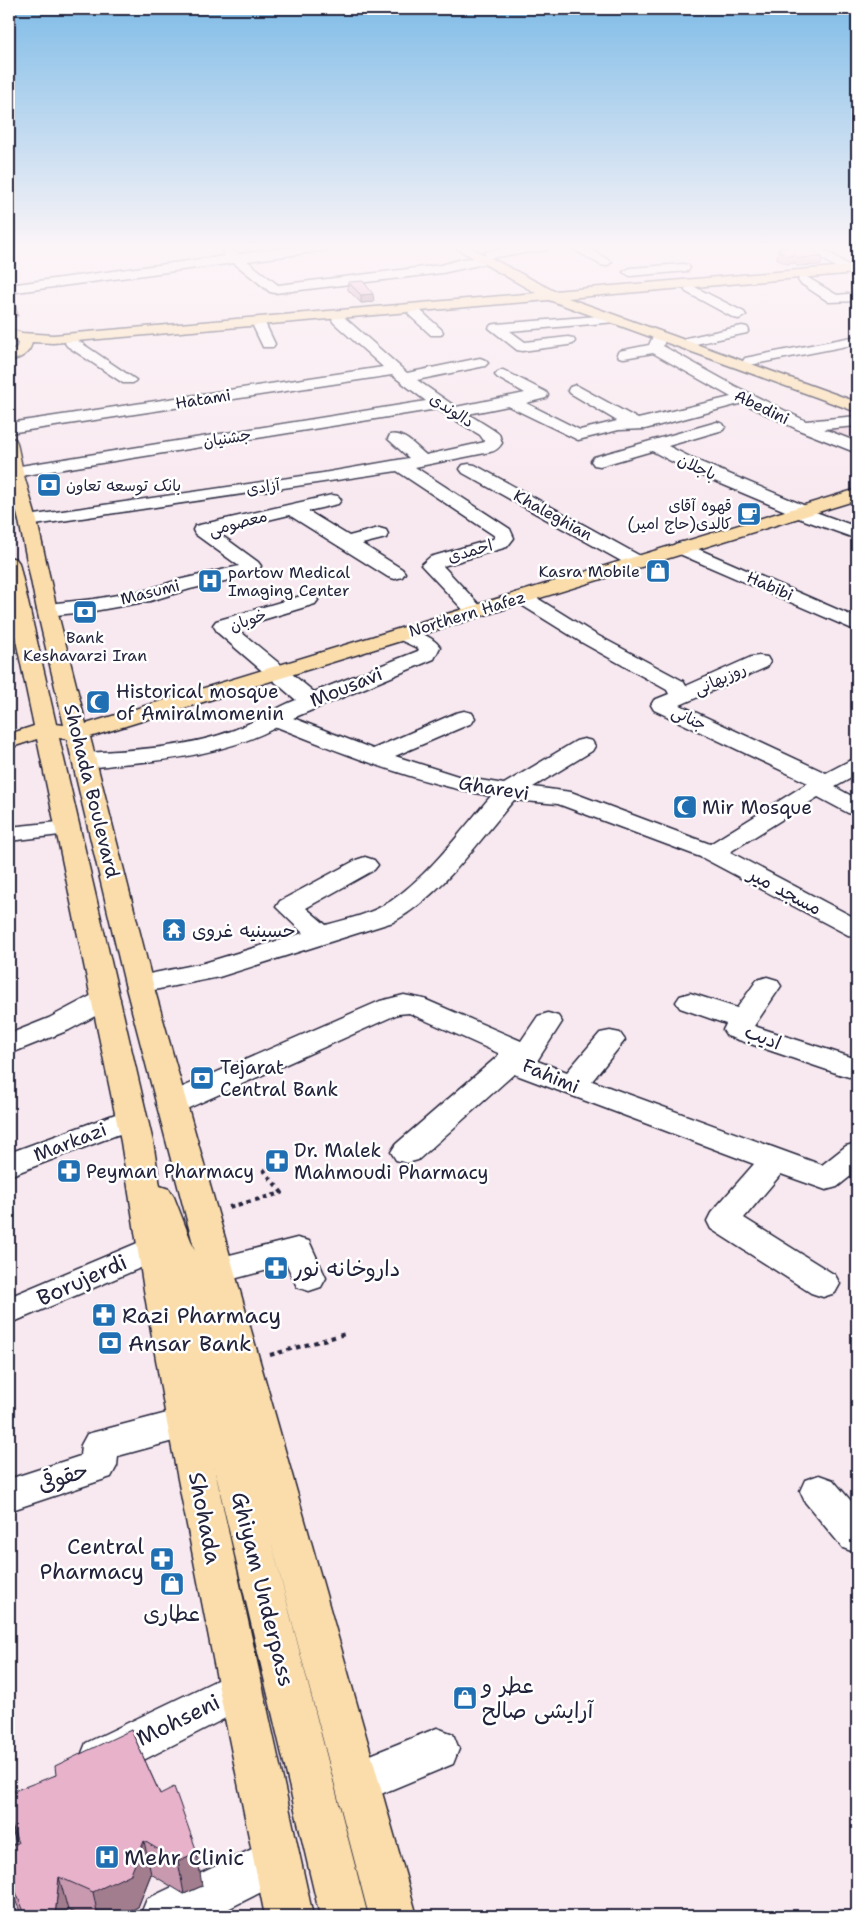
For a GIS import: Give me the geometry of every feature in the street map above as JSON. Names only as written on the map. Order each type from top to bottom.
[{"type":"main road","points":[[15,344],[92,336]]},
{"type":"main road","points":[[15,344],[72,343],[151,336]]},
{"type":"main road","points":[[645,336],[657,342],[857,407]]},
{"type":"main road","points":[[677,336],[857,399]]},
{"type":"main road","name":"Shohada Boulevard","points":[[9,443],[14,472],[28,521],[77,734],[139,984],[176,1120]]},
{"type":"main road","name":"Northern Hafez","points":[[77,734],[857,494]]},
{"type":"main road","name":"Shohada Boulevard","points":[[9,563],[16,629],[46,729],[134,1130]]},
{"type":"main road","points":[[9,741],[46,729],[77,734]]},
{"type":"main road","points":[[176,1120],[185,1260]]},
{"type":"main road","name":"Shohada","points":[[176,1120],[202,1214],[185,1260],[186,1423],[240,1689],[289,1916]]},
{"type":"main road","name":"Shohada","points":[[134,1130],[185,1260],[243,1362],[393,1916]]},
{"type":"main road","name":"Ghiyam Underpass","points":[[185,1260],[344,1916]]},
{"type":"street","points":[[264,336],[268,344]]},
{"type":"street","name":"دالوندی","points":[[357,336],[400,374],[446,408],[486,432],[493,438],[494,443]]},
{"type":"street","points":[[507,336],[520,345]]},
{"type":"street","points":[[690,340],[702,336]]},
{"type":"street","points":[[750,361],[857,340]]},
{"type":"street","points":[[496,347],[568,341]]},
{"type":"street","points":[[624,354],[657,342]]},
{"type":"street","name":"Abedini","points":[[657,342],[744,398],[803,426],[857,448]]},
{"type":"street","points":[[770,342],[798,352]]},
{"type":"street","points":[[72,343],[128,380]]},
{"type":"street","name":"Hatami","points":[[9,428],[239,394],[262,396],[480,363]]},
{"type":"street","name":"جشنیان","points":[[14,472],[379,414],[510,401],[540,395],[503,375]]},
{"type":"street","points":[[224,379],[239,394]]},
{"type":"street","points":[[576,390],[634,424]]},
{"type":"street","points":[[510,401],[578,435],[619,425],[645,424],[744,398]]},
{"type":"street","points":[[362,399],[379,414]]},
{"type":"street","points":[[803,426],[857,421]]},
{"type":"street","name":"باجلان","points":[[654,446],[716,427]]},
{"type":"street","points":[[396,439],[423,461]]},
{"type":"street","name":"آزادی","points":[[28,521],[400,465],[490,447],[494,443]]},
{"type":"street","points":[[600,461],[654,446]]},
{"type":"street","name":"باجلان","points":[[654,446],[692,465],[800,512],[857,532]]},
{"type":"street","name":"احمدی","points":[[400,465],[503,533],[505,538],[500,543],[431,564],[475,611]]},
{"type":"street","name":"Khaleghian","points":[[469,469],[637,562]]},
{"type":"street","name":"معصومی","points":[[292,509],[332,500]]},
{"type":"street","points":[[292,509],[394,573]]},
{"type":"street","name":"Masumi","points":[[47,610],[94,605],[150,594],[184,584],[248,570],[251,566],[250,564],[202,530],[292,509]]},
{"type":"street","points":[[486,523],[546,511]]},
{"type":"street","points":[[345,542],[379,534]]},
{"type":"street","name":"Habibi","points":[[682,548],[857,625]]},
{"type":"street","name":"جنانی","points":[[522,597],[588,638],[675,686],[681,696],[662,705],[821,784]]},
{"type":"street","name":"خوبان","points":[[276,673],[225,630],[223,625],[308,600]]},
{"type":"street","name":"Mousavi","points":[[84,760],[170,754],[207,747],[235,738],[276,719],[292,709],[427,655],[430,647],[403,634]]},
{"type":"street","name":"روزبهانی","points":[[681,696],[759,662]]},
{"type":"street","points":[[276,673],[311,701]]},
{"type":"street","points":[[373,757],[464,718]]},
{"type":"street","name":"Gharevi","points":[[276,719],[373,757],[457,783],[508,792],[562,797],[712,853]]},
{"type":"street","points":[[139,984],[209,971],[384,916],[400,907],[431,880],[446,860],[508,792],[584,746]]},
{"type":"street","points":[[712,853],[821,784],[857,766]]},
{"type":"street","points":[[821,784],[857,808]]},
{"type":"street","points":[[9,834],[68,828]]},
{"type":"street","name":"مسجد میر","points":[[712,853],[857,929]]},
{"type":"street","points":[[321,935],[289,907],[364,865]]},
{"type":"street","points":[[744,1020],[767,986]]},
{"type":"street","points":[[9,1045],[59,1024],[106,999]]},
{"type":"street","name":"ادیب","points":[[690,1002],[744,1020],[737,1030],[854,1065]]},
{"type":"street","name":"Fahimi","points":[[176,1120],[390,1007],[404,1004],[414,1005],[512,1048],[517,1062],[572,1086],[826,1179],[857,1154]]},
{"type":"street","points":[[407,1152],[517,1062],[548,1022]]},
{"type":"street","points":[[572,1086],[610,1040]]},
{"type":"street","name":"Markazi","points":[[9,1165],[134,1130]]},
{"type":"street","points":[[775,1161],[723,1221],[823,1284]]},
{"type":"street","name":"Borujerdi","points":[[9,1311],[185,1260],[297,1250],[309,1278]]},
{"type":"street","name":"حقوقی","points":[[9,1494],[98,1466],[100,1445],[186,1423]]},
{"type":"street","points":[[819,1491],[857,1536]]},
{"type":"street","name":"Mohseni","points":[[71,1773],[240,1689]]},
{"type":"street","points":[[357,1782],[437,1749]]},
{"type":"street","points":[[164,1916],[277,1860]]},
{"type":"path","points":[[202,1214],[282,1193],[263,1169]]},
{"type":"path","points":[[243,1362],[346,1334]]},
{"type":"shaded area","points":[[857,423],[857,446],[814,427]]},
{"type":"building","name":"Mehr Clinic","points":[[131,1730],[160,1794],[174,1787],[197,1852],[178,1861],[144,1841],[131,1874],[93,1892],[59,1877],[55,1916],[26,1916],[9,1876],[9,1847],[18,1843],[9,1817],[9,1800],[14,1791],[56,1775],[55,1766]]},
{"type":"place","name":"بانک توسعه تعاون","points":[[49,485]]},
{"type":"place","name":"قهوه آقای کالدی(حاج امیر)","points":[[749,514]]},
{"type":"place","name":"Kasra Mobile","points":[[658,571]]},
{"type":"place","name":"partow Medical Imaging Center","points":[[210,581]]},
{"type":"place","name":"Bank Keshavarzi Iran","points":[[85,612]]},
{"type":"place","name":"Historical mosque of Amiralmomenin","points":[[98,702]]},
{"type":"place","name":"Mir Mosque","points":[[685,807]]},
{"type":"place","name":"حسینیه غروی","points":[[174,930]]},
{"type":"place","name":"Tejarat Central Bank","points":[[202,1078]]},
{"type":"place","name":"Dr. Malek Mahmoudi Pharmacy","points":[[277,1161]]},
{"type":"place","name":"Peyman Pharmacy","points":[[69,1171]]},
{"type":"place","name":"داروخانه نور","points":[[276,1268]]},
{"type":"place","name":"Razi Pharmacy","points":[[104,1315]]},
{"type":"place","name":"Ansar Bank","points":[[110,1343]]},
{"type":"place","name":"Central Pharmacy","points":[[162,1559]]},
{"type":"place","name":"عطاری","points":[[172,1584]]},
{"type":"place","name":"عطر و آرایشی صالح","points":[[465,1698]]},
{"type":"place","name":"Mehr Clinic","points":[[107,1857]]}]
